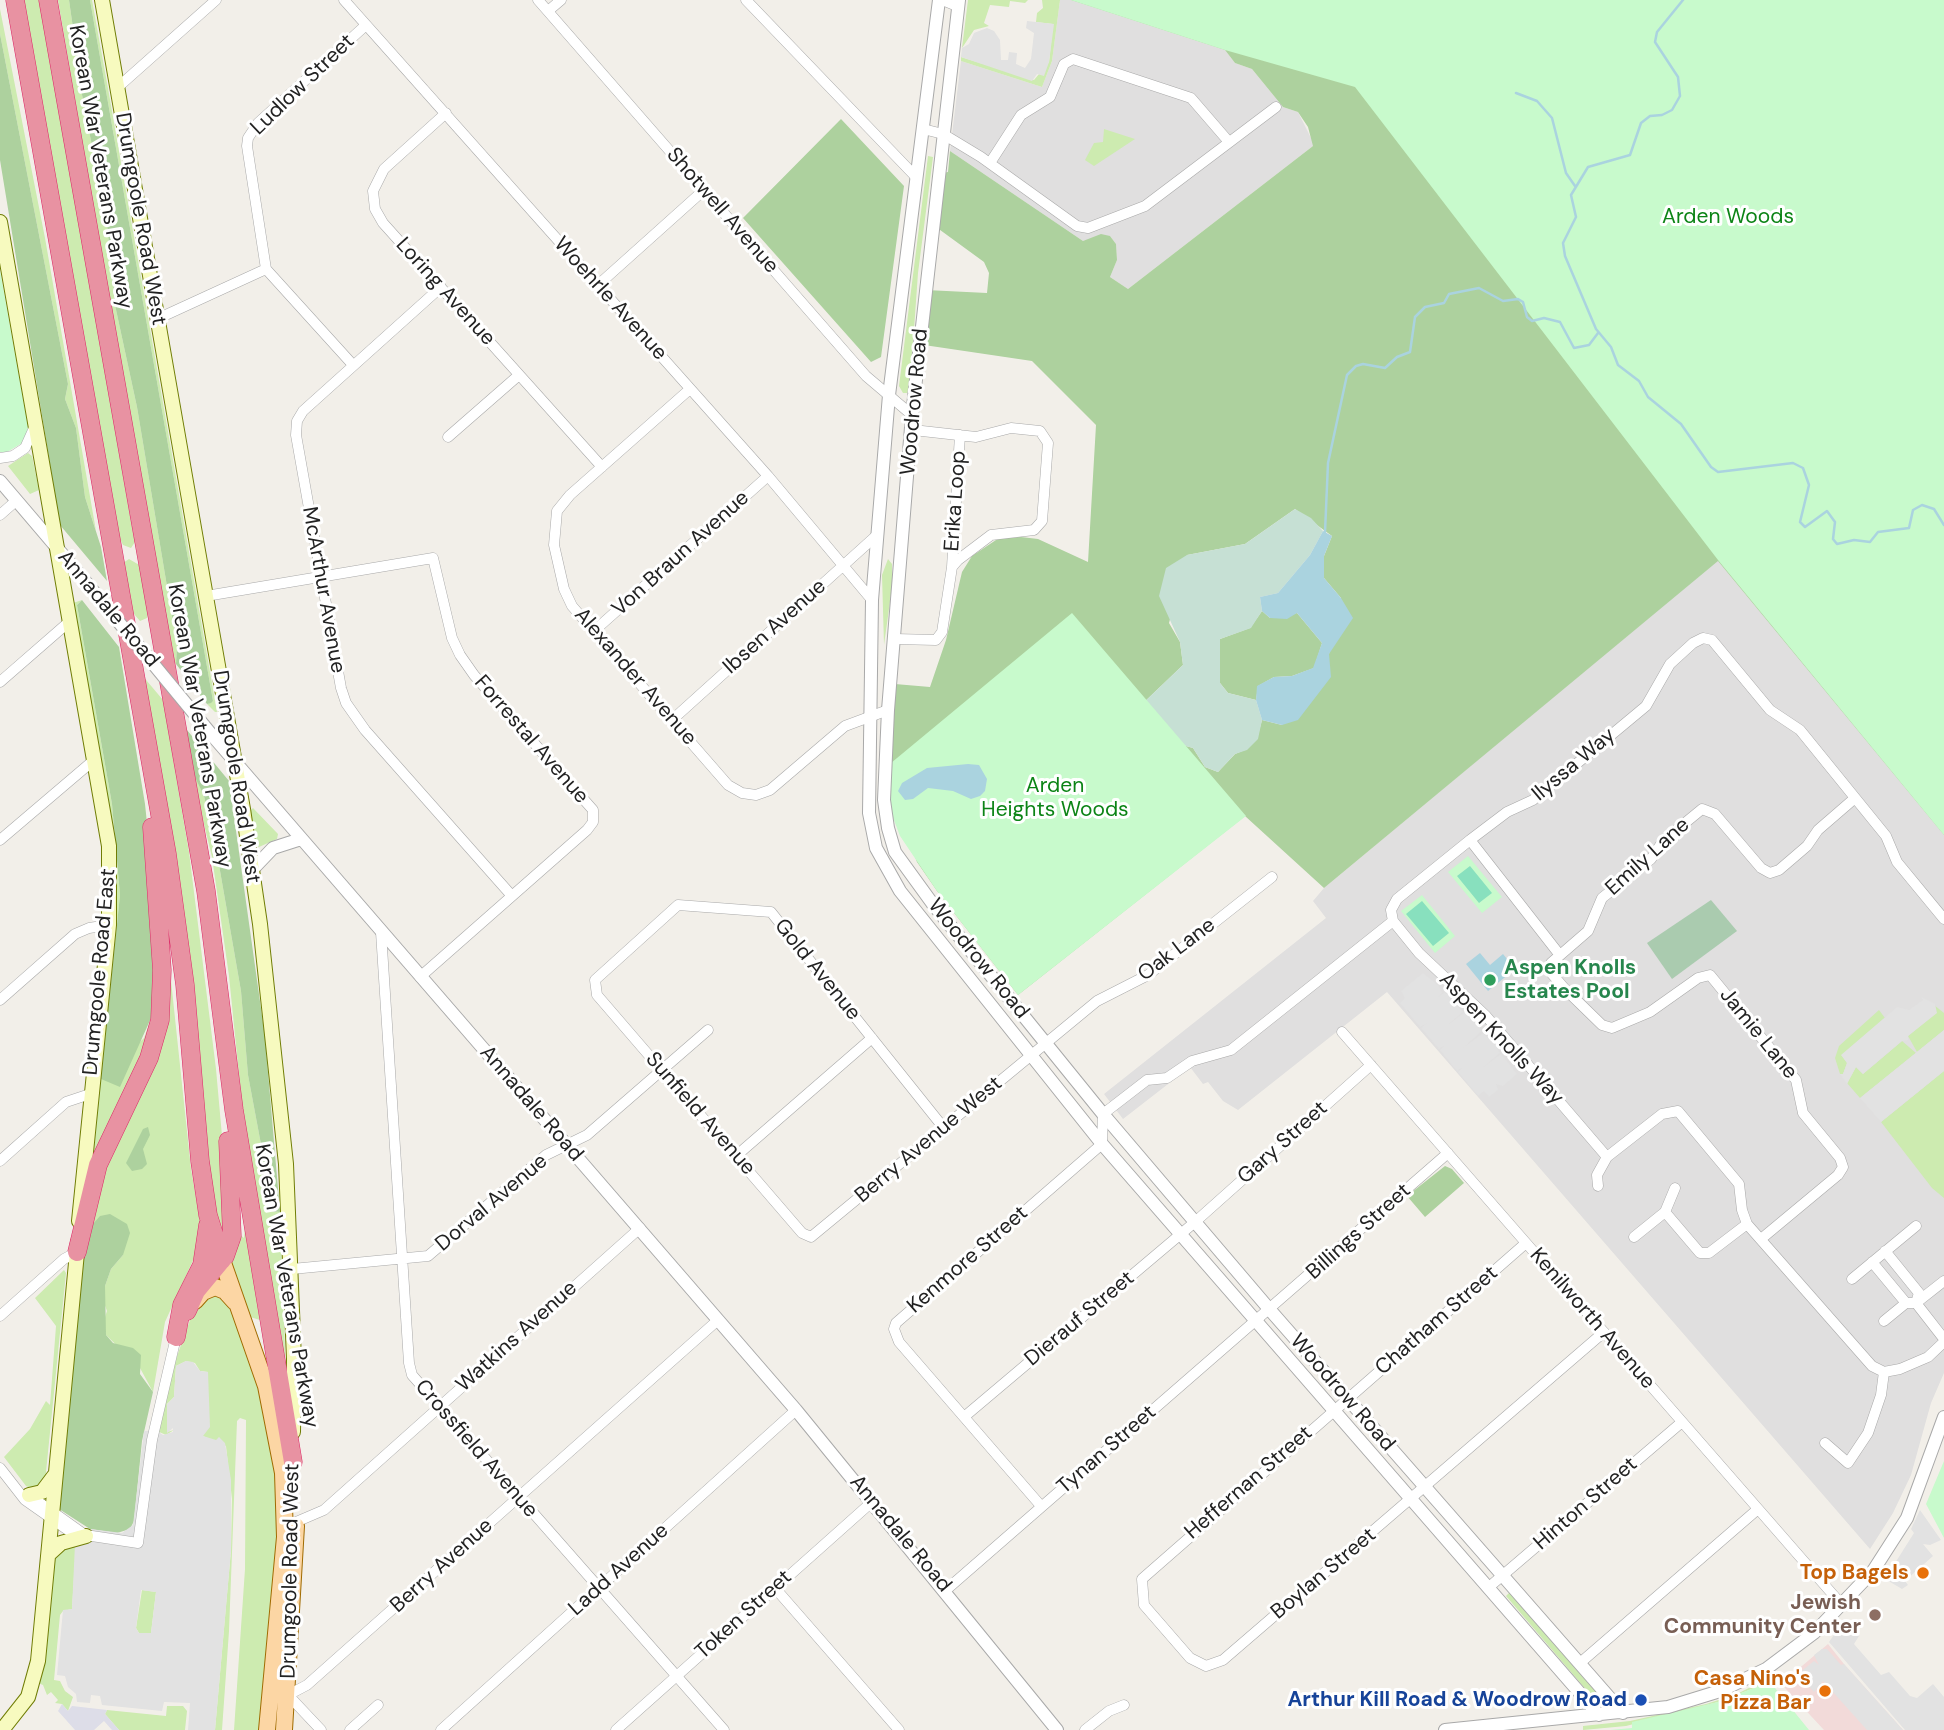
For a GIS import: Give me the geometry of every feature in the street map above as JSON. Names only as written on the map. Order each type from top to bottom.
[{"type":"highway","points":[[15,0],[167,854],[185,985],[197,1137],[208,1215],[222,1260]]},
{"type":"highway","name":"Korean War Veterans Parkway","points":[[48,0],[206,891],[234,1110],[293,1462]]},
{"type":"highway","points":[[77,1252],[95,1174],[149,1058],[161,1009],[155,867],[136,688]]},
{"type":"highway","points":[[187,1311],[196,1291],[222,1260],[231,1242],[233,1223],[221,1068],[221,1001]]},
{"type":"highway","points":[[176,1337],[182,1305],[202,1265],[207,1245],[208,1215]]},
{"type":"main road","name":"Drumgoole Road West","points":[[102,0],[253,870],[275,1044],[292,1269],[295,1381],[293,1462],[296,1522],[284,1730]]},
{"type":"main road","name":"Drumgoole Road East","points":[[0,222],[109,846],[109,925],[90,1094],[49,1554],[34,1682],[20,1710],[2,1730]]},
{"type":"main road","name":"Drumgoole Road West","points":[[222,1260],[270,1400],[284,1487],[285,1538],[267,1730]]},
{"type":"main road","points":[[176,1337],[187,1311],[203,1292],[215,1287],[225,1291],[237,1305]]},
{"type":"main road","points":[[29,1495],[45,1490],[56,1472]]},
{"type":"main road","points":[[49,1554],[61,1543],[86,1536]]},
{"type":"street","points":[[117,88],[216,0]]},
{"type":"street","name":"Woehrle Avenue","points":[[344,0],[768,476],[872,600]]},
{"type":"street","name":"Shotwell Avenue","points":[[538,0],[866,376],[912,415]]},
{"type":"street","points":[[548,11],[561,0]]},
{"type":"street","points":[[746,0],[916,177]]},
{"type":"street","points":[[940,0],[959,3]]},
{"type":"street","name":"Woodrow Road","points":[[940,0],[889,395],[872,600],[869,813],[876,848],[900,891],[1102,1144],[1599,1715]]},
{"type":"street","name":"Woodrow Road","points":[[959,3],[912,415],[913,430],[888,709],[884,800],[895,852],[932,903],[1103,1114],[1347,1399],[1623,1713]]},
{"type":"street","name":"Ludlow Street","points":[[266,269],[247,155],[248,138],[258,123],[366,25]]},
{"type":"street","points":[[989,163],[1021,115],[1050,97],[1064,64],[1073,59],[1191,98],[1229,142]]},
{"type":"street","points":[[923,129],[943,134],[989,163],[1077,226],[1088,228],[1145,206],[1276,107]]},
{"type":"street","name":"Loring Avenue","points":[[446,113],[384,169],[377,179],[373,200],[383,223],[602,467]]},
{"type":"street","points":[[598,285],[704,190]]},
{"type":"street","points":[[157,319],[266,269],[353,365]]},
{"type":"street","name":"McArthur Avenue","points":[[441,287],[303,411],[297,421],[296,435],[346,703],[365,730],[512,896]]},
{"type":"street","points":[[448,437],[519,375]]},
{"type":"street","name":"Alexander Avenue","points":[[690,389],[562,504],[553,525],[554,545],[564,589],[572,606],[728,785],[742,793],[756,795],[775,787],[845,726],[888,709]]},
{"type":"street","points":[[0,458],[13,456],[25,448],[36,424]]},
{"type":"street","name":"Erika Loop","points":[[913,430],[976,437],[1011,428],[1036,429],[1044,433],[1048,443],[1040,525],[1034,530],[991,535],[967,550],[952,567]]},
{"type":"street","name":"Erika Loop","points":[[895,639],[928,642],[940,637],[952,567],[960,435]]},
{"type":"street","name":"Von Braun Avenue","points":[[594,631],[768,476]]},
{"type":"street","name":"Annadale Road","points":[[0,481],[234,761],[796,1410],[1058,1730]]},
{"type":"street","points":[[0,515],[17,500]]},
{"type":"street","name":"Ibsen Avenue","points":[[672,720],[877,535]]},
{"type":"street","name":"Forrestal Avenue","points":[[320,575],[433,558],[452,638],[460,655],[474,675],[589,804],[595,816],[587,831],[420,976]]},
{"type":"street","points":[[206,596],[320,575]]},
{"type":"street","points":[[0,682],[70,621]]},
{"type":"street","name":"Ilyssa Way","points":[[1103,1114],[1147,1080],[1167,1078],[1192,1060],[1231,1050],[1393,921],[1391,910],[1397,900],[1507,812],[1533,800],[1646,706],[1670,664],[1703,638],[1717,645],[1770,710],[1800,730],[1886,836],[1897,862],[1944,919]]},
{"type":"street","points":[[0,840],[94,760]]},
{"type":"street","name":"Emily Lane","points":[[1559,954],[1588,931],[1602,898],[1651,859],[1663,841],[1702,809],[1715,814],[1760,868],[1770,873],[1779,870],[1807,846],[1818,830],[1856,798]]},
{"type":"street","points":[[253,870],[273,848],[301,839]]},
{"type":"street","points":[[1470,840],[1559,954]]},
{"type":"street","name":"Oak Lane","points":[[1045,1042],[1097,1001],[1148,975],[1272,877]]},
{"type":"street","name":"Gold Avenue","points":[[593,985],[598,976],[678,905],[771,912],[943,1127]]},
{"type":"street","name":"Aspen Knolls Way","points":[[1393,921],[1419,953],[1486,1016],[1607,1157]]},
{"type":"street","points":[[0,1000],[75,934],[109,925]]},
{"type":"street","name":"Crossfield Avenue","points":[[381,932],[409,1363],[412,1375],[438,1408],[724,1730]]},
{"type":"street","name":"Jamie Lane","points":[[1559,954],[1550,963],[1552,974],[1602,1025],[1612,1028],[1650,1012],[1698,978],[1710,975],[1796,1080],[1803,1113],[1840,1158],[1843,1167],[1839,1175],[1761,1239]]},
{"type":"street","name":"Sunfield Avenue","points":[[593,985],[597,995],[802,1233],[811,1237]]},
{"type":"street","name":"Dorval Avenue","points":[[292,1269],[423,1258],[434,1253],[546,1155],[587,1135],[708,1030]]},
{"type":"street","name":"Kenilworth Avenue","points":[[1342,1032],[1842,1605]]},
{"type":"street","points":[[736,1156],[872,1038]]},
{"type":"street","name":"Berry Avenue West","points":[[811,1237],[1045,1042]]},
{"type":"street","name":"Gary Street","points":[[1195,1222],[1371,1065]]},
{"type":"street","points":[[0,1161],[66,1102],[90,1094]]},
{"type":"street","points":[[1598,1186],[1597,1175],[1607,1157],[1662,1114],[1678,1111],[1739,1184],[1742,1210],[1747,1224],[1866,1360],[1884,1372],[1918,1363],[1944,1340],[1872,1262]]},
{"type":"street","points":[[1102,1144],[1103,1114]]},
{"type":"street","name":"Kenmore Street","points":[[1041,1506],[900,1342],[894,1329],[896,1323],[1102,1144]]},
{"type":"street","name":"Billings Street","points":[[1270,1310],[1448,1153]]},
{"type":"street","points":[[1634,1237],[1665,1212],[1675,1188]]},
{"type":"street","points":[[1665,1212],[1700,1253],[1709,1253],[1747,1224]]},
{"type":"street","name":"Dierauf Street","points":[[964,1417],[1195,1222]]},
{"type":"street","points":[[1852,1279],[1916,1226]]},
{"type":"street","name":"Watkins Avenue","points":[[296,1522],[324,1510],[640,1228]]},
{"type":"street","name":"Chatham Street","points":[[1347,1399],[1526,1243]]},
{"type":"street","points":[[1885,1251],[1919,1293],[1911,1303]]},
{"type":"street","points":[[0,1316],[64,1259],[77,1252]]},
{"type":"street","points":[[1884,1321],[1944,1282]]},
{"type":"street","name":"Tynan Street","points":[[946,1590],[1270,1310]]},
{"type":"street","name":"Berry Avenue","points":[[288,1695],[307,1685],[718,1320]]},
{"type":"street","points":[[1425,1488],[1604,1332]]},
{"type":"street","points":[[2,1474],[72,1533],[138,1543],[152,1440],[176,1337]]},
{"type":"street","points":[[1825,1443],[1848,1463],[1868,1433],[1881,1395],[1884,1372]]},
{"type":"street","name":"Heffernan Street","points":[[1223,1660],[1206,1666],[1190,1658],[1144,1605],[1142,1579],[1347,1399]]},
{"type":"street","name":"Ladd Avenue","points":[[441,1730],[796,1410]]},
{"type":"street","points":[[1445,1730],[1668,1707],[1743,1681],[1789,1654],[1842,1605],[1873,1571],[1907,1518],[1944,1417]]},
{"type":"street","name":"Hinton Street","points":[[1489,1587],[1682,1422]]},
{"type":"street","points":[[14,1485],[25,1500],[52,1515]]},
{"type":"street","name":"Boylan Street","points":[[1223,1660],[1425,1488]]},
{"type":"street","name":"Token Street","points":[[616,1730],[873,1501]]},
{"type":"street","points":[[1580,1663],[1758,1509]]},
{"type":"street","points":[[775,1588],[899,1730]]},
{"type":"street","points":[[288,1695],[321,1730]]},
{"type":"street","points":[[350,1730],[378,1705]]},
{"type":"street","points":[[1085,1730],[1109,1711],[1124,1705]]},
{"type":"shaded area","points":[[1060,0],[1071,0],[1225,50],[1235,63],[1252,69],[1283,107],[1298,112],[1313,142],[1313,146],[1128,289],[1110,277],[1117,260],[1116,244],[1110,236],[1083,241],[950,151],[961,61],[1042,87],[1052,61]]},
{"type":"shaded area","points":[[1027,21],[1054,24],[1049,62],[1044,76],[1037,74],[1032,81],[961,57],[962,48],[969,44],[974,33],[987,28],[994,31],[1000,40],[1001,60],[1008,60],[1009,52],[1017,53],[1016,64],[1025,68],[1031,59],[1034,33],[1026,28]]},
{"type":"shaded area","points":[[1718,560],[1944,835],[1944,1373],[1931,1403],[1911,1475],[1893,1513],[1870,1549],[1387,992],[1238,1110],[1223,1101],[1208,1082],[1203,1084],[1190,1067],[1123,1119],[1104,1094],[1326,918],[1313,901],[1324,888]]},
{"type":"shaded area","points":[[1423,973],[1438,985],[1442,993],[1437,998],[1445,992],[1463,1012],[1445,1027],[1465,1012],[1482,1031],[1463,1048],[1483,1033],[1496,1046],[1500,1053],[1481,1069],[1501,1054],[1517,1074],[1503,1086],[1496,1084],[1498,1090],[1489,1097],[1484,1091],[1478,1096],[1458,1072],[1463,1067],[1457,1071],[1440,1050],[1445,1045],[1439,1049],[1421,1028],[1427,1023],[1420,1027],[1400,1003],[1405,998],[1401,991]]},
{"type":"shaded area","points":[[1921,997],[1935,1004],[1937,1013],[1908,1036],[1908,1040],[1902,1041],[1863,1074],[1856,1067],[1847,1084],[1840,1074],[1843,1074],[1847,1063],[1841,1055],[1897,1007],[1909,1010],[1923,1000]]},
{"type":"shaded area","points":[[1944,1030],[1944,1071],[1881,1122],[1860,1098]]},
{"type":"shaded area","points":[[186,1361],[193,1362],[200,1371],[208,1372],[210,1427],[203,1436],[216,1440],[219,1437],[225,1443],[231,1480],[231,1550],[215,1730],[188,1730],[190,1703],[164,1702],[162,1711],[102,1705],[100,1696],[91,1695],[90,1703],[77,1702],[76,1694],[68,1687],[65,1676],[57,1675],[63,1610],[72,1609],[75,1544],[90,1529],[122,1533],[133,1525],[144,1431],[157,1431],[163,1435],[173,1432],[173,1428],[167,1433],[167,1404],[174,1397],[176,1366]],"holes":[[[141,1590],[156,1592],[151,1633],[139,1633],[136,1628]]]},
{"type":"shaded area","points":[[1920,1510],[1941,1540],[1930,1545],[1923,1544],[1933,1556],[1905,1581],[1908,1585],[1902,1589],[1885,1579],[1914,1533],[1911,1529]]},
{"type":"shaded area","points":[[1850,1625],[1859,1636],[1854,1644],[1881,1675],[1889,1672],[1910,1696],[1917,1698],[1933,1684],[1944,1697],[1944,1730],[1905,1730],[1829,1642],[1840,1626],[1843,1630]]},
{"type":"shaded area","points":[[1828,1644],[1903,1730],[1824,1730],[1785,1688],[1783,1682]]},
{"type":"shaded area","points":[[1827,1649],[1841,1665],[1844,1664],[1903,1730],[1867,1730],[1823,1681],[1814,1692],[1798,1674],[1814,1661],[1819,1665],[1814,1655]]},
{"type":"shaded area","points":[[62,1704],[68,1711],[72,1706],[107,1710],[105,1714],[119,1730],[112,1730],[104,1721],[94,1730],[75,1730],[58,1711]]},
{"type":"green space","points":[[20,0],[40,0],[135,542],[131,548],[123,545],[115,529],[101,460],[103,446]]},
{"type":"green space","points":[[58,0],[69,0],[74,35],[82,54],[79,79],[91,141],[103,183],[115,305],[137,407],[177,646],[176,664],[170,658]]},
{"type":"green space","points":[[69,0],[90,0],[213,701],[207,704],[176,664],[177,646],[137,407],[115,305],[103,183],[91,141],[79,79],[82,54],[74,35]]},
{"type":"green space","points":[[90,0],[109,94],[217,712],[207,704],[213,701]]},
{"type":"green space","points":[[968,0],[1028,0],[1025,3],[1010,1],[1009,7],[990,5],[984,23],[989,26],[974,30],[962,48]]},
{"type":"green space","points":[[1042,0],[1060,0],[1052,61],[1042,87],[961,61],[961,57],[1034,80],[1049,62],[1053,24],[1036,22],[1037,13],[1043,8]]},
{"type":"green space","points":[[1071,0],[1944,0],[1944,835],[1718,561],[1324,888],[1245,816],[1018,995],[937,891],[917,862],[906,835],[1172,742],[1193,748],[1205,767],[1218,772],[1235,754],[1247,749],[1257,739],[1262,720],[1282,725],[1329,654],[1341,598],[1324,578],[1324,556],[1332,536],[1295,509],[1245,544],[1187,555],[1169,623],[1180,642],[1183,665],[1139,707],[891,763],[895,684],[930,687],[946,640],[962,572],[972,556],[999,538],[1021,537],[1038,539],[1088,562],[1096,425],[1032,361],[924,345],[926,290],[987,293],[989,273],[984,262],[936,227],[943,173],[948,172],[950,151],[1083,241],[1101,234],[1110,236],[1116,244],[1117,260],[1110,277],[1128,289],[1313,146],[1308,127],[1298,112],[1283,107],[1252,69],[1235,63],[1225,50]]},
{"type":"green space","name":"Arden Woods","points":[[1071,0],[1944,0],[1944,835],[1718,560],[1355,87],[1225,50]]},
{"type":"green space","points":[[0,9],[45,238],[96,531],[85,497],[76,428],[65,399],[68,384],[0,34]]},
{"type":"green space","points":[[0,34],[68,384],[65,399],[76,428],[85,497],[101,547],[107,581],[60,525],[0,160]]},
{"type":"green space","points":[[841,119],[904,186],[881,357],[871,362],[743,218]]},
{"type":"green space","points":[[1104,129],[1135,139],[1094,166],[1085,160],[1094,143],[1103,142]]},
{"type":"green space","points":[[928,156],[933,157],[918,273],[910,386],[907,393],[903,393],[899,386]]},
{"type":"green space","points":[[0,270],[28,427],[24,442],[7,452],[0,452]]},
{"type":"green space","points":[[28,453],[32,456],[39,490],[30,494],[8,466]]},
{"type":"green space","points":[[1295,509],[1311,518],[1323,531],[1310,555],[1278,593],[1260,597],[1262,611],[1251,628],[1220,639],[1220,683],[1228,693],[1256,700],[1262,720],[1258,739],[1247,750],[1235,754],[1218,772],[1205,767],[1193,748],[1172,742],[1139,707],[1183,665],[1180,642],[1159,596],[1166,568],[1187,555],[1245,544]]},
{"type":"green space","points":[[129,559],[141,566],[148,614],[147,618],[140,621],[128,607],[123,563]]},
{"type":"green space","points":[[888,559],[892,564],[892,587],[884,645],[882,575]]},
{"type":"green space","points":[[82,600],[77,605],[112,804],[120,895],[102,1079],[144,1038],[152,1016],[150,1037],[93,1158],[116,916],[117,873],[73,603]]},
{"type":"green space","points":[[82,600],[119,647],[145,804],[151,862],[156,933],[152,1016],[120,1087],[101,1079],[120,895],[112,804],[77,605]]},
{"type":"green space","points":[[1262,611],[1270,618],[1297,613],[1322,643],[1314,668],[1292,676],[1274,677],[1258,686],[1256,700],[1228,693],[1220,683],[1220,639],[1250,628]]},
{"type":"green space","name":"Arden Heights Woods","points":[[1072,613],[1246,816],[1018,995],[937,891],[900,836],[889,807],[891,763]]},
{"type":"green space","points":[[136,668],[163,700],[189,852],[216,1069],[229,1214],[224,1243],[218,1235]]},
{"type":"green space","points":[[182,724],[229,781],[265,1037],[280,1212],[269,1211],[264,1202],[263,1155],[248,1075],[241,991],[215,842],[204,796],[193,773]]},
{"type":"green space","points":[[189,763],[204,796],[215,842],[241,991],[248,1075],[263,1155],[264,1202],[273,1212],[280,1212],[286,1380],[243,1114],[229,976],[212,857]]},
{"type":"green space","points":[[253,808],[278,834],[277,839],[259,847],[256,845],[250,811]]},
{"type":"green space","points":[[1468,856],[1502,897],[1482,913],[1448,872]]},
{"type":"green space","points":[[1470,866],[1492,893],[1479,903],[1457,876]]},
{"type":"green space","points":[[1422,895],[1455,936],[1435,953],[1401,911]]},
{"type":"green space","points":[[1711,900],[1737,931],[1672,979],[1647,943]]},
{"type":"green space","points":[[1422,901],[1449,933],[1433,946],[1406,914]]},
{"type":"green space","points":[[170,971],[191,1169],[201,1226],[195,1256],[165,1322],[153,1392],[140,1368],[106,1335],[103,1323],[107,1311],[103,1300],[105,1286],[111,1269],[123,1255],[92,1223],[113,1137]]},
{"type":"green space","points":[[1934,1005],[1944,1013],[1944,1030],[1917,1052],[1908,1036],[1936,1013]]},
{"type":"green space","points":[[1879,1010],[1885,1018],[1842,1055],[1847,1063],[1843,1074],[1840,1074],[1835,1058],[1839,1046]]},
{"type":"green space","points":[[1902,1041],[1916,1053],[1860,1098],[1847,1083],[1856,1067],[1863,1074]]},
{"type":"green space","points":[[1944,1071],[1944,1198],[1932,1188],[1881,1122]]},
{"type":"green space","points":[[148,1127],[150,1135],[143,1149],[147,1164],[142,1169],[132,1171],[126,1163],[143,1129]]},
{"type":"green space","points":[[1445,1166],[1452,1169],[1464,1183],[1425,1217],[1407,1196]]},
{"type":"green space","points":[[110,1214],[127,1224],[130,1233],[123,1255],[111,1269],[105,1286],[106,1335],[113,1343],[133,1348],[141,1355],[140,1374],[153,1392],[142,1441],[134,1521],[130,1529],[117,1533],[90,1529],[59,1509],[85,1233],[100,1216]]},
{"type":"green space","points":[[245,1228],[260,1320],[247,1316],[227,1262],[239,1234],[244,1238]]},
{"type":"green space","points":[[64,1270],[66,1273],[45,1482],[33,1489],[26,1486],[4,1457],[30,1429],[46,1401],[50,1405],[56,1326],[35,1298]]},
{"type":"green space","points":[[212,1291],[228,1301],[260,1387],[272,1433],[280,1509],[261,1730],[234,1730],[245,1569],[246,1420],[240,1418],[237,1421],[229,1631],[222,1730],[215,1730],[231,1550],[232,1499],[226,1446],[203,1436],[208,1372],[200,1371],[195,1363],[186,1361],[176,1366],[174,1397],[167,1404],[167,1432],[174,1430],[166,1435],[157,1431],[172,1370],[194,1309]]},
{"type":"green space","points":[[1944,1461],[1944,1538],[1926,1504]]},
{"type":"green space","points":[[76,1544],[72,1609],[63,1611],[60,1615],[54,1680],[60,1681],[65,1691],[73,1697],[68,1711],[62,1704],[55,1703],[58,1700],[51,1692],[47,1695],[43,1685],[38,1683],[55,1552]]},
{"type":"green space","points":[[142,1590],[156,1592],[151,1633],[139,1633],[136,1628]]},
{"type":"green space","points":[[1510,1592],[1600,1697],[1594,1699],[1506,1596]]},
{"type":"green space","points":[[1776,1674],[1785,1688],[1767,1683],[1718,1702],[1626,1726],[1583,1730],[1583,1726],[1630,1721],[1706,1704],[1737,1694]]},
{"type":"green space","points":[[1771,1683],[1809,1730],[1610,1730],[1632,1728],[1632,1722],[1718,1702]]},
{"type":"green space","points":[[167,1706],[183,1706],[187,1711],[185,1730],[119,1730],[105,1714],[107,1710],[166,1716]]},
{"type":"water","points":[[1323,531],[1332,536],[1324,556],[1324,578],[1353,618],[1329,654],[1331,677],[1298,720],[1282,725],[1262,720],[1256,700],[1257,686],[1274,677],[1292,676],[1313,668],[1322,643],[1297,613],[1287,619],[1270,618],[1262,611],[1260,597],[1278,593],[1310,555]]},
{"type":"water","points":[[979,765],[987,779],[985,791],[980,796],[971,799],[953,791],[928,788],[913,799],[905,800],[898,791],[902,783],[927,768]]},
{"type":"water","name":"Aspen Knolls Estates Pool","points":[[1480,953],[1490,965],[1503,954],[1515,969],[1488,991],[1466,964]]},
{"type":"waterway","points":[[1683,0],[1657,32],[1655,42],[1678,77],[1680,96],[1672,110],[1662,115],[1650,116],[1641,123],[1630,155],[1588,167],[1571,195],[1576,217],[1563,243],[1565,256],[1596,329],[1611,347],[1618,365],[1639,381],[1648,397],[1681,424],[1711,467],[1718,472],[1793,463],[1803,468],[1809,485],[1800,522],[1805,527],[1827,511],[1835,522],[1833,539],[1837,544],[1854,540],[1870,542],[1878,532],[1909,528],[1913,510],[1922,505],[1934,509],[1944,525]]},
{"type":"waterway","points":[[1516,93],[1537,101],[1552,118],[1566,173],[1575,186]]},
{"type":"waterway","points":[[1325,532],[1328,463],[1347,375],[1356,366],[1363,364],[1385,368],[1397,357],[1410,352],[1415,317],[1425,307],[1444,303],[1449,294],[1479,288],[1503,301],[1518,299],[1523,302],[1527,317],[1532,321],[1544,318],[1560,322],[1574,348],[1589,345],[1598,333]]},
{"type":"place","name":"Aspen Knolls Estates Pool","points":[[1490,980]]},
{"type":"place","name":"Top Bagels","points":[[1923,1573]]},
{"type":"place","name":"Jewish Community Center","points":[[1875,1615]]},
{"type":"place","name":"Casa Nino's Pizza Bar","points":[[1825,1691]]},
{"type":"place","name":"Arthur Kill Road & Woodrow Road","points":[[1641,1700]]}]
